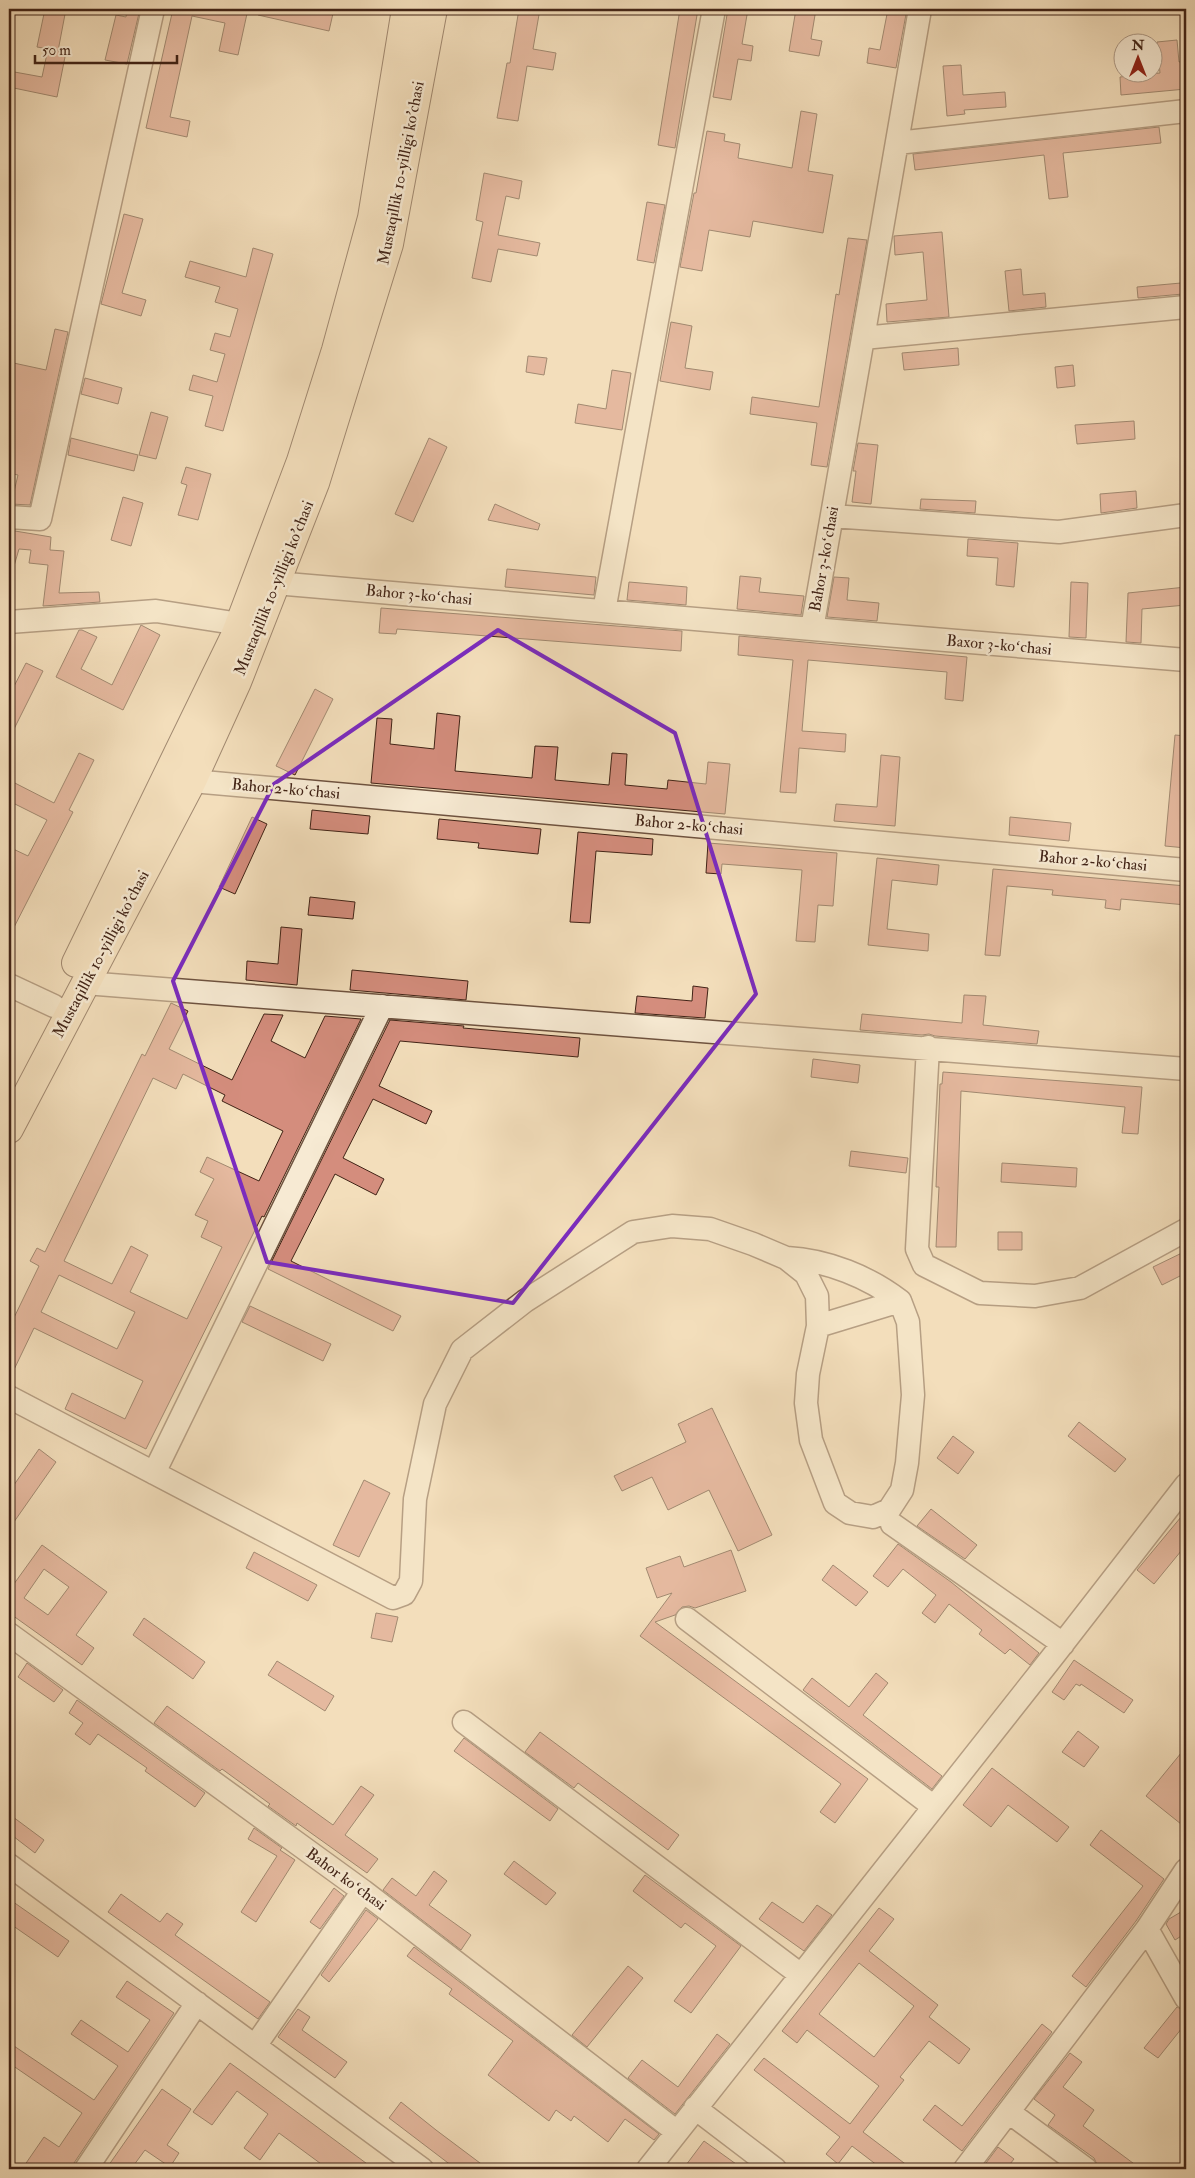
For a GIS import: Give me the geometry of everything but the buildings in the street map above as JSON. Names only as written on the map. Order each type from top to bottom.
[{"type":"main road","name":"Mustaqillik 10-yilligi ko'chasi","points":[[9,1092],[54,1006],[240,624],[301,461],[336,350],[372,218],[406,9]]},
{"type":"main road","name":"Mustaqillik 10-yilligi ko'chasi","points":[[9,1129],[192,781],[237,682],[316,484],[390,244],[433,9]]},
{"type":"street","points":[[9,517],[40,519],[153,9]]},
{"type":"street","points":[[604,610],[714,9]]},
{"type":"street","name":"Bahor 3-koʻchasi","points":[[275,583],[812,629],[920,9]]},
{"type":"street","points":[[897,143],[1186,111]]},
{"type":"street","points":[[863,338],[1186,307]]},
{"type":"street","points":[[832,516],[1059,532],[1186,515]]},
{"type":"street","points":[[9,622],[156,610],[240,624]]},
{"type":"street","name":"Baxor 3-koʻchasi","points":[[812,629],[1186,660]]},
{"type":"street","name":"Bahor 2-koʻchasi","points":[[192,781],[1186,870]]},
{"type":"street","points":[[86,982],[928,1047],[1186,1069]]},
{"type":"street","points":[[9,985],[54,1006]]},
{"type":"street","points":[[154,1473],[382,1006]]},
{"type":"street","points":[[928,1047],[916,1249],[924,1265],[980,1292],[1035,1296],[1080,1288],[1186,1230]]},
{"type":"street","points":[[9,1397],[393,1598],[404,1594],[411,1581],[415,1499],[435,1404],[462,1350],[525,1301],[633,1232],[672,1226],[710,1229],[786,1258],[806,1274],[816,1296],[818,1326],[808,1374],[806,1403],[812,1440],[835,1504],[850,1513],[873,1517],[889,1510],[902,1490],[907,1462],[913,1395],[908,1322],[900,1302],[884,1288],[854,1275],[802,1259],[786,1258]]},
{"type":"street","points":[[818,1326],[900,1302]]},
{"type":"street","points":[[648,2169],[1063,1644],[1186,1485]]},
{"type":"street","points":[[892,1524],[1063,1644]]},
{"type":"street","points":[[687,1619],[934,1808]]},
{"type":"street","name":"Bahor koʻchasi","points":[[9,1634],[363,1891],[677,2132]]},
{"type":"street","points":[[464,1722],[801,1975]]},
{"type":"street","points":[[9,1865],[255,2046],[411,2166]]},
{"type":"street","points":[[966,2169],[1147,1930],[1186,1870]]},
{"type":"street","points":[[255,2046],[363,1891]]},
{"type":"street","points":[[1147,1930],[1186,1998]]},
{"type":"street","points":[[86,2169],[197,2003]]},
{"type":"street","points":[[695,2108],[775,2169]]},
{"type":"street","points":[[1010,2113],[1086,2169]]},
{"type":"highlighted area","points":[[498,630],[675,733],[756,994],[513,1303],[267,1262],[173,981],[274,784]]}]
